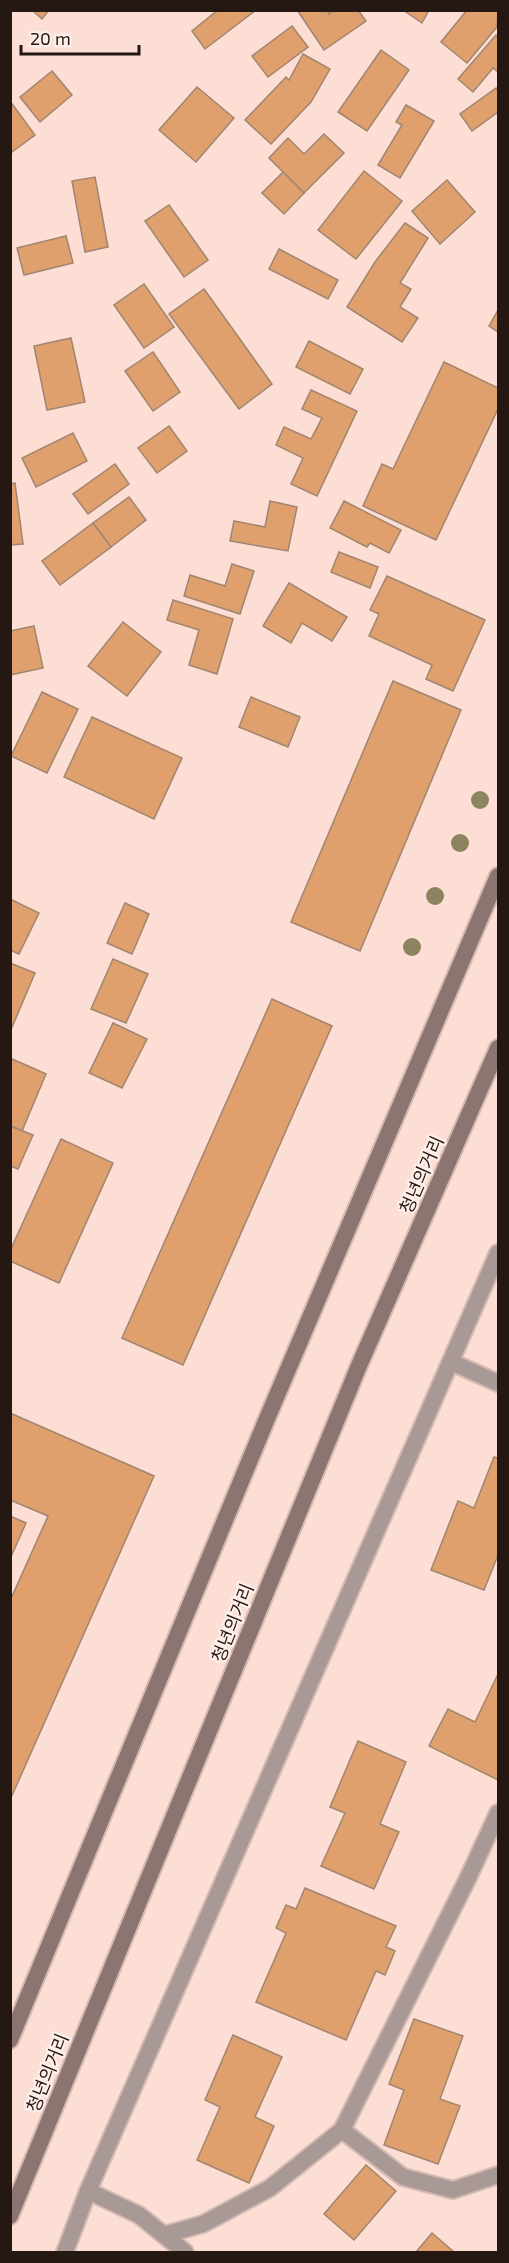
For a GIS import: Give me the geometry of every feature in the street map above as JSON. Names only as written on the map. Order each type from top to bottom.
[{"type":"main road","points":[[10,2040],[262,1432],[498,876]]},
{"type":"main road","name":"청년의거리","points":[[10,2216],[358,1368],[498,1048]]},
{"type":"street","points":[[65,2253],[88,2191],[498,1253]]},
{"type":"street","points":[[451,1362],[498,1383]]},
{"type":"street","points":[[164,2235],[203,2224],[270,2188],[342,2130],[498,1813]]},
{"type":"street","points":[[342,2130],[403,2176],[453,2190],[498,2175]]},
{"type":"street","points":[[88,2191],[139,2215],[185,2253]]},
{"type":"building","points":[[32,10],[49,10],[42,19]]},
{"type":"building","points":[[218,10],[256,10],[205,49],[192,31]]},
{"type":"building","points":[[297,10],[327,10],[329,14],[334,10],[358,10],[366,21],[324,50]]},
{"type":"building","points":[[403,10],[429,10],[422,23]]},
{"type":"building","points":[[467,10],[498,10],[497,27],[467,63],[441,42]]},
{"type":"building","points":[[292,26],[308,47],[268,77],[252,56]]},
{"type":"building","points":[[496,35],[498,37],[498,72],[493,68],[473,92],[458,79]]},
{"type":"building","points":[[381,50],[409,70],[367,131],[338,112]]},
{"type":"building","points":[[303,54],[330,69],[311,102],[271,144],[245,120],[286,77],[289,80]]},
{"type":"building","points":[[52,71],[72,95],[40,122],[20,97]]},
{"type":"building","points":[[197,87],[234,118],[196,162],[159,130]]},
{"type":"building","points":[[496,88],[498,112],[472,131],[460,114]]},
{"type":"building","points":[[10,101],[35,135],[12,152],[10,149]]},
{"type":"building","points":[[406,105],[434,121],[400,178],[378,165],[402,125],[396,122]]},
{"type":"building","points":[[324,134],[344,153],[304,193],[269,158],[288,138],[304,154]]},
{"type":"building","points":[[364,171],[402,201],[356,259],[318,230]]},
{"type":"building","points":[[283,172],[304,193],[284,214],[262,193]]},
{"type":"building","points":[[95,177],[108,247],[85,252],[72,181]]},
{"type":"building","points":[[447,180],[475,212],[440,244],[412,211]]},
{"type":"building","points":[[169,205],[208,260],[184,277],[145,221]]},
{"type":"building","points":[[405,223],[428,238],[400,283],[411,289],[400,307],[418,318],[402,342],[347,307],[375,262]]},
{"type":"building","points":[[66,236],[73,263],[24,275],[17,248]]},
{"type":"building","points":[[279,249],[338,280],[328,299],[269,269]]},
{"type":"building","points":[[144,284],[174,327],[144,348],[114,305]]},
{"type":"building","points":[[204,289],[272,384],[239,409],[169,314]]},
{"type":"building","points":[[498,310],[498,332],[489,326]]},
{"type":"building","points":[[71,338],[85,402],[47,410],[34,346]]},
{"type":"building","points":[[309,341],[363,369],[350,394],[296,367]]},
{"type":"building","points":[[153,352],[180,392],[153,411],[125,371]]},
{"type":"building","points":[[444,362],[498,388],[498,409],[436,540],[363,506],[382,464],[393,469]]},
{"type":"building","points":[[311,390],[357,411],[317,496],[291,484],[303,458],[276,445],[284,427],[311,439],[322,418],[302,409]]},
{"type":"building","points":[[169,426],[187,451],[157,473],[138,448]]},
{"type":"building","points":[[73,433],[87,461],[36,487],[22,458]]},
{"type":"building","points":[[115,464],[129,484],[88,514],[73,494]]},
{"type":"building","points":[[15,483],[23,544],[10,545],[10,484]]},
{"type":"building","points":[[129,497],[146,520],[111,547],[93,523]]},
{"type":"building","points":[[270,501],[297,507],[288,551],[230,541],[234,521],[265,527]]},
{"type":"building","points":[[344,501],[401,530],[389,553],[370,543],[367,547],[330,528]]},
{"type":"building","points":[[93,523],[111,547],[60,585],[42,561]]},
{"type":"building","points":[[339,552],[378,567],[370,588],[331,572]]},
{"type":"building","points":[[232,564],[254,571],[240,614],[184,596],[190,575],[225,586]]},
{"type":"building","points":[[387,576],[485,620],[453,691],[426,679],[432,665],[369,636],[379,614],[370,610]]},
{"type":"building","points":[[289,583],[347,617],[332,641],[302,623],[291,643],[263,626]]},
{"type":"building","points":[[173,600],[233,619],[217,674],[189,665],[199,630],[167,620]]},
{"type":"building","points":[[123,622],[161,652],[127,696],[88,666]]},
{"type":"building","points":[[34,626],[43,668],[10,675],[10,631]]},
{"type":"building","points":[[393,681],[461,710],[360,951],[291,922]]},
{"type":"building","points":[[42,692],[78,709],[47,773],[11,756]]},
{"type":"building","points":[[251,697],[300,717],[288,747],[239,727]]},
{"type":"building","points":[[92,717],[182,758],[154,819],[64,777]]},
{"type":"building","points":[[10,899],[39,913],[19,954],[10,950]]},
{"type":"building","points":[[125,903],[149,914],[132,954],[107,943]]},
{"type":"building","points":[[113,959],[148,974],[126,1023],[91,1009]]},
{"type":"building","points":[[10,963],[35,973],[10,1032]]},
{"type":"building","points":[[272,999],[332,1026],[183,1365],[122,1338]]},
{"type":"building","points":[[113,1023],[147,1039],[122,1088],[89,1073]]},
{"type":"building","points":[[10,1058],[46,1074],[22,1131],[10,1126]]},
{"type":"building","points":[[10,1126],[33,1135],[18,1169],[10,1166]]},
{"type":"building","points":[[61,1139],[113,1163],[59,1283],[10,1261],[10,1251]]},
{"type":"building","points":[[10,1413],[154,1476],[10,1800],[10,1601],[48,1516],[10,1500]]},
{"type":"building","points":[[494,1457],[498,1458],[498,1555],[484,1590],[431,1570],[458,1501],[474,1508]]},
{"type":"building","points":[[10,1516],[26,1523],[10,1559]]},
{"type":"building","points":[[498,1674],[498,1780],[429,1746],[448,1709],[475,1722]]},
{"type":"building","points":[[358,1741],[406,1762],[380,1824],[399,1832],[374,1889],[321,1866],[345,1813],[330,1807]]},
{"type":"building","points":[[305,1888],[396,1926],[386,1947],[395,1951],[385,1975],[376,1971],[346,2040],[256,2002],[286,1933],[276,1928],[286,1905],[296,1909]]},
{"type":"building","points":[[414,2019],[463,2036],[440,2099],[460,2106],[438,2164],[384,2145],[404,2090],[389,2084]]},
{"type":"building","points":[[233,2035],[282,2057],[255,2117],[274,2126],[249,2183],[197,2160],[220,2107],[205,2100]]},
{"type":"building","points":[[366,2165],[396,2191],[354,2240],[324,2214]]},
{"type":"building","points":[[432,2233],[454,2252],[416,2252]]}]
